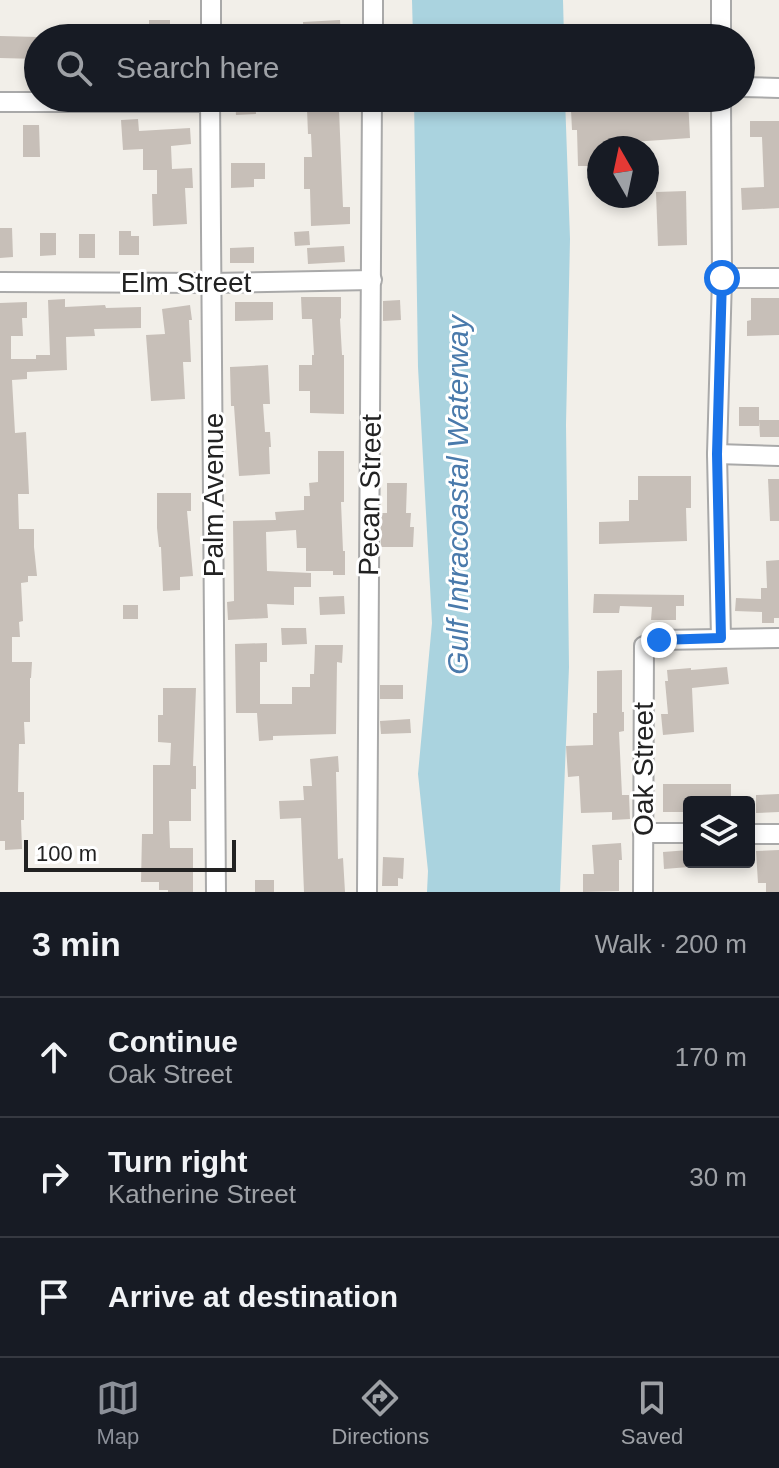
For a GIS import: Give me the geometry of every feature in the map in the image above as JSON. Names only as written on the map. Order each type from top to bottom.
[{"type":"street","points":[[211,0],[211,24]]},
{"type":"street","points":[[373,0],[373,24]]},
{"type":"street","points":[[721,0],[721,24]]},
{"type":"street","points":[[755,87],[779,88]]},
{"type":"street","points":[[0,102],[24,102]]},
{"type":"street","name":"Palm Avenue","points":[[210,112],[216,892]]},
{"type":"street","name":"Pecan Street","points":[[367,892],[372,112]]},
{"type":"street","points":[[721,112],[722,278],[717,454],[721,638],[779,638]]},
{"type":"street","points":[[722,278],[779,278]]},
{"type":"street","name":"Elm Street","points":[[0,282],[372,280]]},
{"type":"street","points":[[717,454],[779,456]]},
{"type":"street","name":"Oak Street","points":[[643,892],[644,646],[659,640],[721,638]]},
{"type":"street","points":[[643,833],[683,833]]},
{"type":"street","points":[[755,834],[779,834]]},
{"type":"water","points":[[412,0],[563,0],[564,24],[413,24]]},
{"type":"water","name":"Gulf Intracoastal Waterway","points":[[414,112],[565,112],[570,239],[566,425],[569,667],[560,892],[427,892],[428,871],[418,774],[432,623],[418,367]]},
{"type":"building","points":[[149,20],[170,20],[170,24],[149,24]]},
{"type":"building","points":[[340,20],[340,24],[303,24]]},
{"type":"building","points":[[0,36],[24,37],[24,59],[0,58]]},
{"type":"building","points":[[236,112],[256,112],[256,114],[236,115]]},
{"type":"building","points":[[307,112],[339,112],[343,207],[350,207],[350,224],[311,226],[310,189],[304,189],[304,157],[312,157],[311,134],[308,134]]},
{"type":"building","points":[[571,112],[689,112],[690,138],[659,140],[659,136],[587,136],[587,166],[578,166],[577,130],[572,130]]},
{"type":"building","points":[[138,119],[139,131],[190,128],[191,144],[171,146],[172,169],[192,168],[193,188],[185,188],[187,224],[153,226],[152,194],[157,194],[157,170],[143,170],[143,149],[123,150],[121,120]]},
{"type":"building","points":[[750,121],[779,121],[779,208],[742,210],[741,188],[764,187],[762,137],[750,137]]},
{"type":"building","points":[[23,125],[39,125],[40,157],[23,157]]},
{"type":"building","points":[[231,163],[265,163],[265,179],[254,179],[254,187],[231,188]]},
{"type":"building","points":[[686,191],[687,245],[658,246],[659,192]]},
{"type":"building","points":[[0,228],[12,228],[13,257],[0,258]]},
{"type":"building","points":[[119,231],[131,231],[131,236],[139,236],[139,255],[119,255]]},
{"type":"building","points":[[309,231],[310,245],[295,246],[294,232]]},
{"type":"building","points":[[40,233],[56,233],[56,255],[40,256]]},
{"type":"building","points":[[79,234],[95,234],[95,258],[79,258]]},
{"type":"building","points":[[344,246],[345,262],[308,264],[307,248]]},
{"type":"building","points":[[254,247],[254,263],[230,263],[230,248]]},
{"type":"building","points":[[301,297],[341,297],[344,414],[310,413],[310,391],[299,391],[299,365],[312,365],[314,355],[312,319],[302,319]]},
{"type":"building","points":[[751,298],[779,298],[779,335],[747,336]]},
{"type":"building","points":[[65,299],[65,307],[141,307],[141,328],[94,329],[95,336],[66,337],[67,370],[27,372],[27,379],[12,380],[15,433],[26,432],[29,494],[18,494],[19,529],[34,529],[37,576],[28,576],[28,582],[21,583],[23,621],[19,622],[20,637],[12,637],[12,662],[32,662],[30,722],[24,722],[25,744],[19,744],[18,792],[24,792],[22,849],[5,850],[5,841],[0,841],[0,303],[27,302],[27,318],[22,318],[23,336],[11,336],[11,359],[36,359],[36,355],[50,355],[48,300]]},
{"type":"building","points":[[400,300],[401,320],[383,321],[383,301]]},
{"type":"building","points":[[235,302],[273,302],[273,320],[235,321]]},
{"type":"building","points":[[190,305],[191,362],[183,362],[185,399],[151,401],[146,335],[165,334],[162,309]]},
{"type":"building","points":[[268,365],[270,404],[263,404],[265,432],[270,432],[270,474],[239,476],[230,367]]},
{"type":"building","points":[[739,407],[759,407],[759,426],[739,426]]},
{"type":"building","points":[[759,420],[779,420],[779,437],[760,437]]},
{"type":"building","points":[[318,451],[344,451],[344,502],[341,502],[345,575],[333,575],[333,571],[306,571],[306,548],[297,548],[296,530],[266,532],[267,571],[311,573],[311,587],[294,587],[294,605],[267,604],[268,618],[228,620],[227,602],[234,601],[233,521],[276,520],[275,512],[304,510],[304,496],[310,496],[309,483],[318,482]]},
{"type":"building","points":[[638,476],[691,476],[691,508],[686,508],[687,541],[599,544],[599,522],[629,521],[629,500],[638,500]]},
{"type":"building","points":[[768,479],[779,479],[779,521],[770,521]]},
{"type":"building","points":[[387,483],[407,483],[406,513],[411,513],[410,527],[414,527],[413,547],[381,547],[381,513],[387,513]]},
{"type":"building","points":[[157,493],[191,493],[191,511],[187,511],[193,576],[180,577],[180,590],[163,591]]},
{"type":"building","points":[[779,560],[779,618],[774,618],[774,623],[762,623],[762,612],[735,611],[736,598],[761,599],[761,588],[767,588],[766,561]]},
{"type":"building","points":[[594,594],[684,595],[684,606],[676,606],[676,620],[651,620],[652,607],[620,606],[619,613],[593,613]]},
{"type":"building","points":[[344,596],[345,614],[320,615],[319,597]]},
{"type":"building","points":[[123,605],[138,605],[138,619],[123,619]]},
{"type":"building","points":[[281,628],[306,628],[307,644],[282,645]]},
{"type":"building","points":[[267,643],[267,662],[260,662],[260,704],[292,704],[292,687],[310,687],[310,674],[314,674],[315,645],[343,645],[342,663],[337,662],[336,734],[273,736],[273,740],[259,741],[257,713],[236,713],[235,644]]},
{"type":"building","points":[[727,667],[729,684],[692,688],[694,732],[663,735],[661,714],[668,714],[667,670]]},
{"type":"building","points":[[622,670],[624,731],[619,732],[622,795],[629,795],[630,819],[612,820],[612,812],[581,813],[579,776],[568,777],[566,746],[593,745],[597,671]]},
{"type":"building","points":[[380,685],[403,685],[403,699],[380,699]]},
{"type":"building","points":[[163,688],[196,688],[193,766],[196,766],[196,789],[191,789],[191,821],[169,821],[170,848],[193,848],[193,892],[168,892],[159,890],[159,882],[141,882],[142,834],[153,834],[153,765],[170,765],[171,743],[158,742],[158,715],[163,715]]},
{"type":"building","points":[[410,719],[411,733],[381,734],[380,721]]},
{"type":"building","points":[[338,756],[338,859],[343,858],[345,892],[304,892],[301,818],[280,819],[279,801],[304,800],[303,786],[312,786],[310,759]]},
{"type":"building","points":[[663,784],[731,784],[731,796],[683,796],[683,812],[663,812]]},
{"type":"building","points":[[779,794],[779,812],[756,813],[756,795]]},
{"type":"building","points":[[621,843],[619,891],[583,892],[583,874],[594,874],[592,845]]},
{"type":"building","points":[[683,850],[683,867],[664,869],[663,852]]},
{"type":"building","points":[[779,850],[779,892],[766,892],[766,883],[758,883],[756,851]]},
{"type":"building","points":[[383,857],[404,858],[403,879],[398,878],[398,886],[382,886]]},
{"type":"building","points":[[255,880],[274,880],[274,892],[255,892]]},
{"type":"route","points":[[659,640],[721,638],[717,454],[722,278]]}]
